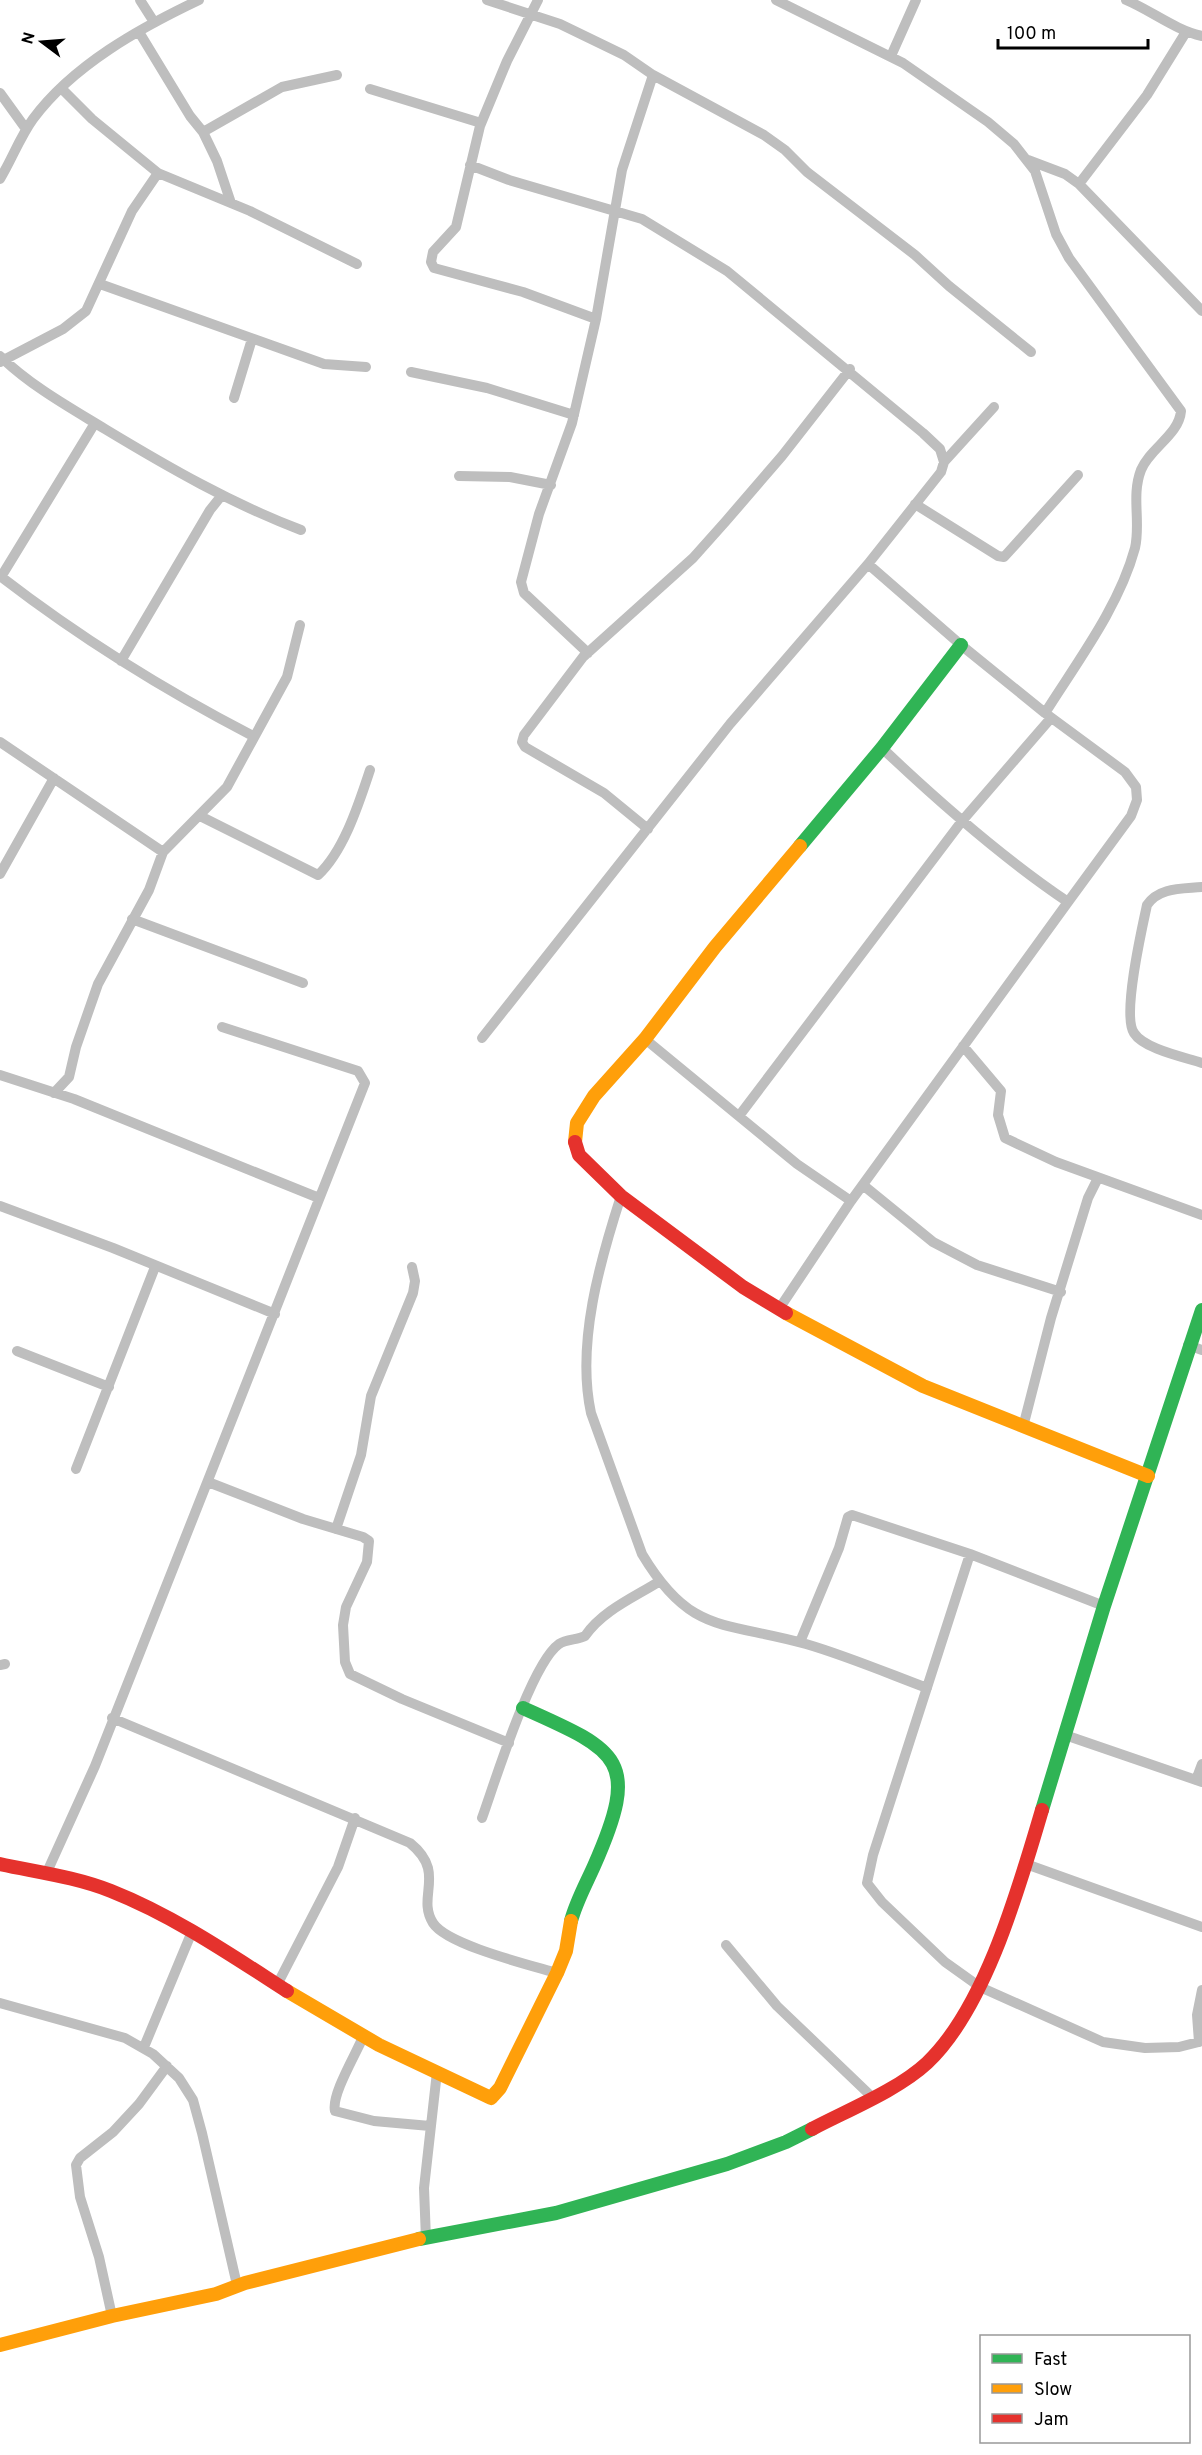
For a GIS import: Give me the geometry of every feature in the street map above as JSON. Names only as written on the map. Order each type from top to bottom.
[{"type":"street","points":[[140,0],[154,22]]},
{"type":"street","points":[[0,179],[26,129],[61,88],[154,22],[199,0]]},
{"type":"street","points":[[487,0],[560,24],[624,55],[653,75],[746,125],[785,150],[807,172],[915,255],[949,286],[1031,352]]},
{"type":"street","points":[[538,0],[529,15],[481,123],[456,227],[433,252],[432,265],[523,292],[596,319]]},
{"type":"street","points":[[740,1116],[962,821],[1048,716],[1117,593],[1135,547],[1138,528],[1135,508],[1140,472],[1149,454],[1180,421],[1181,411],[1069,258],[1056,234],[1035,171],[1028,160],[988,122],[891,56],[794,5],[776,0]]},
{"type":"street","points":[[891,56],[916,0]]},
{"type":"street","points":[[1126,0],[1150,10],[1186,32],[1202,36]]},
{"type":"street","points":[[139,32],[190,116],[203,132],[217,161],[231,203]]},
{"type":"street","points":[[1078,184],[1147,95],[1186,32]]},
{"type":"street","points":[[203,132],[230,114],[282,87],[336,75]]},
{"type":"street","points":[[588,653],[521,588],[528,549],[574,415],[596,319],[622,170],[653,75]]},
{"type":"street","points":[[61,88],[92,119],[158,173],[231,203],[357,264]]},
{"type":"street","points":[[370,89],[481,123]]},
{"type":"street","points":[[0,93],[26,129]]},
{"type":"street","points":[[1028,160],[1065,174],[1078,184],[1202,311]]},
{"type":"street","points":[[471,165],[509,180],[642,219],[727,271],[850,369],[924,433],[940,449],[944,462]]},
{"type":"street","points":[[158,173],[132,211],[86,311],[76,320],[1,359],[55,399],[95,423],[250,510],[301,530]]},
{"type":"street","points":[[100,284],[324,364],[366,367]]},
{"type":"street","points":[[234,398],[252,339]]},
{"type":"street","points":[[648,829],[604,793],[525,747],[522,742],[524,735],[588,653],[693,558],[782,456],[850,369]]},
{"type":"street","points":[[411,372],[487,388],[574,415]]},
{"type":"street","points":[[482,1038],[730,724],[868,564],[941,472],[944,462],[994,407]]},
{"type":"street","points":[[95,423],[1,576],[87,640],[205,711],[253,736]]},
{"type":"street","points":[[915,504],[998,556],[1004,557],[1078,475]]},
{"type":"street","points":[[459,476],[510,477],[550,485]]},
{"type":"street","points":[[121,661],[210,510],[222,495]]},
{"type":"street","points":[[779,1309],[851,1201],[1121,832],[1137,800],[1136,787],[1125,772],[1048,716],[961,645],[868,564]]},
{"type":"street","points":[[74,1099],[69,1077],[76,1047],[98,984],[149,890],[163,852],[174,838],[200,816],[227,787],[287,677],[300,625]]},
{"type":"street","points":[[961,645],[882,748],[715,947],[645,1039],[594,1096],[577,1123],[574,1133],[579,1155],[621,1196],[743,1287],[779,1309],[923,1386],[1148,1476]]},
{"type":"street","points":[[0,742],[163,852]]},
{"type":"street","points":[[882,748],[922,787],[962,821],[1068,902]]},
{"type":"street","points":[[200,816],[318,875],[352,819],[370,770]]},
{"type":"street","points":[[0,874],[54,778]]},
{"type":"street","points":[[1202,887],[1163,891],[1152,897],[1147,905],[1128,1014],[1135,1035],[1143,1041],[1159,1049],[1202,1063]]},
{"type":"street","points":[[132,919],[303,983]]},
{"type":"street","points":[[47,1872],[79,1804],[363,1092],[364,1078],[358,1071],[222,1027]]},
{"type":"street","points":[[645,1039],[797,1164],[851,1201]]},
{"type":"street","points":[[963,1046],[1001,1091],[998,1115],[1005,1138],[1098,1178],[1202,1215]]},
{"type":"street","points":[[0,1075],[74,1099],[319,1198]]},
{"type":"street","points":[[54,1093],[69,1077]]},
{"type":"street","points":[[1023,1427],[1051,1318],[1061,1292],[1088,1198],[1098,1178]]},
{"type":"street","points":[[863,1185],[933,1242],[977,1265],[1061,1292]]},
{"type":"street","points":[[621,1196],[600,1261],[590,1333],[586,1393],[591,1413],[642,1554],[660,1581],[683,1607],[710,1621],[734,1629],[800,1642],[927,1688]]},
{"type":"street","points":[[0,1206],[113,1248],[275,1314]]},
{"type":"street","points":[[76,1469],[155,1267]]},
{"type":"street","points":[[336,1529],[361,1455],[371,1396],[413,1293],[415,1281],[411,1267]]},
{"type":"street","points":[[0,2345],[112,2316],[216,2294],[237,2285],[408,2241],[556,2213],[727,2164],[786,2142],[870,2095],[902,2081],[926,2064],[942,2047],[980,1986],[1026,1864],[1104,1606],[1148,1476],[1188,1346],[1202,1310]]},
{"type":"street","points":[[1188,1346],[1202,1350]]},
{"type":"street","points":[[17,1351],[109,1386]]},
{"type":"street","points":[[208,1482],[263,1505],[363,1537],[369,1541],[367,1562],[346,1607],[343,1643],[345,1662],[350,1674],[402,1699],[509,1743]]},
{"type":"street","points":[[800,1642],[840,1548],[848,1517],[852,1515],[970,1554],[1104,1606]]},
{"type":"street","points":[[970,1554],[873,1855],[867,1883],[882,1902],[945,1962],[980,1986],[1103,2042],[1145,2048],[1179,2047],[1200,2042],[1197,2015],[1202,1989]]},
{"type":"street","points":[[482,1818],[527,1692],[558,1644],[585,1636],[592,1626],[610,1611],[660,1581]]},
{"type":"street","points":[[0,1864],[47,1872],[91,1884],[127,1898],[363,2037],[488,2098],[494,2096],[557,1973],[565,1953],[572,1917],[611,1821],[620,1783],[617,1768],[606,1753],[589,1739],[523,1708]]},
{"type":"street","points":[[112,1718],[396,1836],[419,1850],[430,1871],[429,1913],[441,1932],[463,1943],[557,1973]]},
{"type":"street","points":[[1065,1735],[1199,1781],[1202,1764]]},
{"type":"street","points":[[277,1985],[338,1867],[355,1818]]},
{"type":"street","points":[[1026,1864],[1202,1927]]},
{"type":"street","points":[[144,2047],[191,1934]]},
{"type":"street","points":[[726,1946],[777,2006],[870,2095]]},
{"type":"street","points":[[0,2003],[125,2038],[144,2047],[167,2066],[193,2100],[237,2285]]},
{"type":"street","points":[[363,2037],[337,2095],[335,2111],[374,2121],[430,2126]]},
{"type":"street","points":[[112,2316],[99,2258],[80,2198],[76,2165],[133,2111],[167,2066]]},
{"type":"street","points":[[426,2239],[424,2188],[437,2072]]},
{"type":"traffic: fast","points":[[800,846],[882,748],[961,645]]},
{"type":"traffic: fast","points":[[1042,1810],[1104,1606],[1202,1310]]},
{"type":"traffic: fast","points":[[523,1708],[582,1736],[600,1749],[612,1763],[618,1781],[616,1803],[608,1831],[571,1921]]},
{"type":"traffic: fast","points":[[419,2239],[556,2213],[727,2164],[786,2142],[812,2129]]},
{"type":"traffic: slow","points":[[575,1142],[577,1123],[594,1096],[645,1039],[715,947],[800,846]]},
{"type":"traffic: slow","points":[[786,1313],[923,1386],[1148,1476]]},
{"type":"traffic: slow","points":[[287,1991],[379,2045],[491,2098],[500,2088],[557,1973],[566,1951],[571,1921]]},
{"type":"traffic: slow","points":[[0,2345],[112,2316],[216,2294],[245,2283],[419,2239]]},
{"type":"traffic: jam","points":[[575,1142],[579,1155],[621,1196],[743,1287],[786,1313]]},
{"type":"traffic: jam","points":[[812,2129],[902,2082],[927,2063],[948,2039],[967,2011],[998,1944],[1023,1874],[1042,1810]]},
{"type":"traffic: jam","points":[[0,1864],[84,1882],[134,1901],[202,1937],[287,1991]]}]
